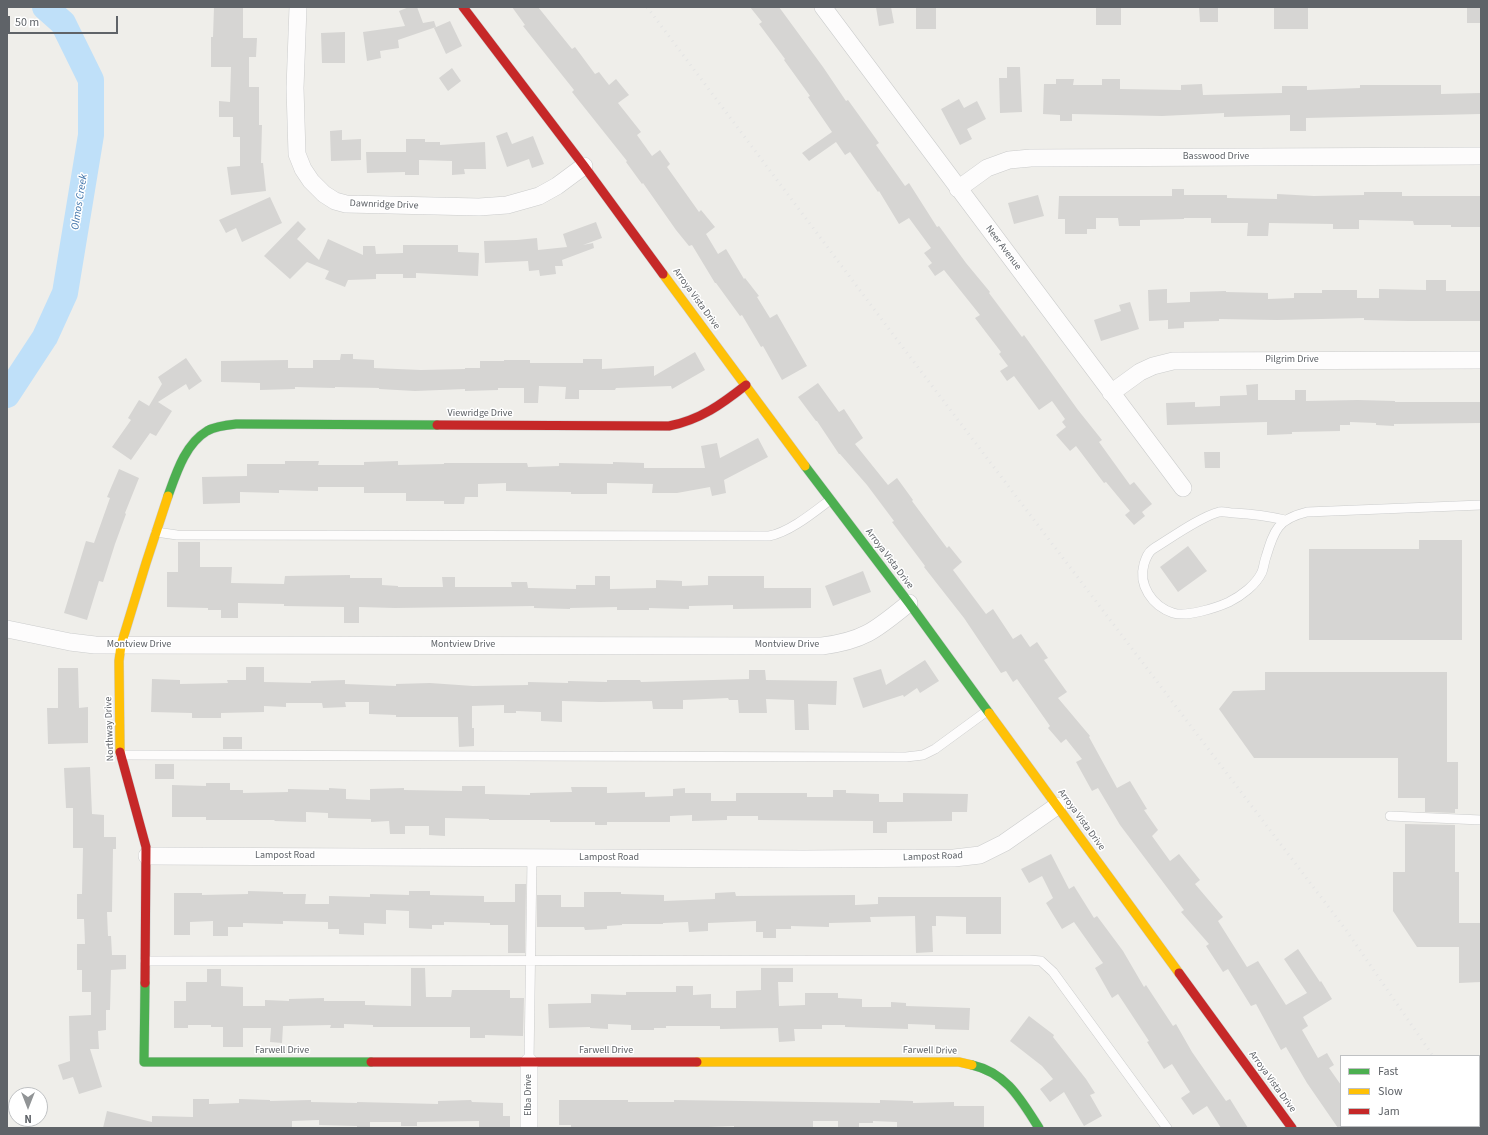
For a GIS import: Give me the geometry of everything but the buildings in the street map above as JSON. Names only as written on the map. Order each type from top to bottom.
[{"type":"street","name":"Dawnridge Drive","points":[[298,7],[295,88],[297,154],[303,169],[312,181],[324,194],[335,201],[346,204],[493,207],[507,205],[539,196],[557,186],[584,166]]},
{"type":"street","name":"Arroya Vista Drive","points":[[464,7],[584,166],[830,500],[909,603],[1292,1128]]},
{"type":"street","name":"Neer Avenue","points":[[823,7],[1183,488]]},
{"type":"street","name":"Basswood Drive","points":[[958,189],[987,168],[1009,160],[1031,158],[1481,156]]},
{"type":"street","name":"Pilgrim Drive","points":[[1111,393],[1140,372],[1153,366],[1173,361],[1481,360]]},
{"type":"street","name":"Viewridge Drive","points":[[204,433],[221,426],[237,424],[669,426],[698,419],[723,404],[746,385]]},
{"type":"street","name":"Northway Drive","points":[[144,1062],[146,847],[120,755],[119,661],[121,645],[156,532],[180,464],[190,446],[204,433]]},
{"type":"street","name":"Montview Drive","points":[[7,629],[70,642],[95,645],[822,646],[843,643],[863,636],[882,626],[909,603]]},
{"type":"street","name":"Lampost Road","points":[[146,856],[804,859],[954,858],[980,855],[1004,843],[1057,806]]},
{"type":"street","name":"Farwell Drive","points":[[144,1062],[959,1062],[979,1066],[997,1074],[1011,1089],[1039,1128]]},
{"type":"street","name":"Elba Drive","points":[[529,1062],[529,1128]]},
{"type":"lane","points":[[156,532],[177,535],[769,536],[775,535],[787,529],[830,500]]},
{"type":"lane","points":[[1285,520],[1264,515],[1220,512],[1206,517],[1149,551],[1143,568],[1143,584],[1150,597],[1158,605],[1174,613],[1195,613],[1208,610],[1241,596],[1258,578],[1262,572],[1270,544],[1277,528],[1293,515],[1307,512],[1481,505]]},
{"type":"lane","points":[[120,755],[906,757],[923,755],[935,749],[988,711]]},
{"type":"lane","points":[[1390,816],[1481,820]]},
{"type":"lane","points":[[529,1062],[532,858]]},
{"type":"lane","points":[[146,961],[1041,961],[1053,972],[1167,1128]]},
{"type":"waterway","name":"Olmos Creek","points":[[7,395],[45,337],[65,293],[91,135],[91,80],[63,23],[45,7]]},
{"type":"railway","points":[[647,7],[904,349],[1346,930],[1432,1055]]},
{"type":"traffic: fast","points":[[168,496],[174,478],[187,451],[199,437],[207,431],[225,425],[437,425]]},
{"type":"traffic: fast","points":[[805,466],[909,603],[989,713]]},
{"type":"traffic: fast","points":[[145,983],[144,1062],[371,1062]]},
{"type":"traffic: fast","points":[[972,1065],[995,1074],[1004,1081],[1026,1107],[1039,1128]]},
{"type":"traffic: slow","points":[[663,274],[805,466]]},
{"type":"traffic: slow","points":[[120,752],[119,661],[121,645],[168,496]]},
{"type":"traffic: slow","points":[[989,713],[1179,973]]},
{"type":"traffic: slow","points":[[697,1062],[959,1062],[972,1065]]},
{"type":"traffic: jam","points":[[463,7],[584,166],[663,274]]},
{"type":"traffic: jam","points":[[437,425],[669,426],[691,420],[701,415],[728,399],[746,385]]},
{"type":"traffic: jam","points":[[120,752],[146,847],[145,983]]},
{"type":"traffic: jam","points":[[1179,973],[1292,1128]]},
{"type":"traffic: jam","points":[[371,1062],[697,1062]]}]
